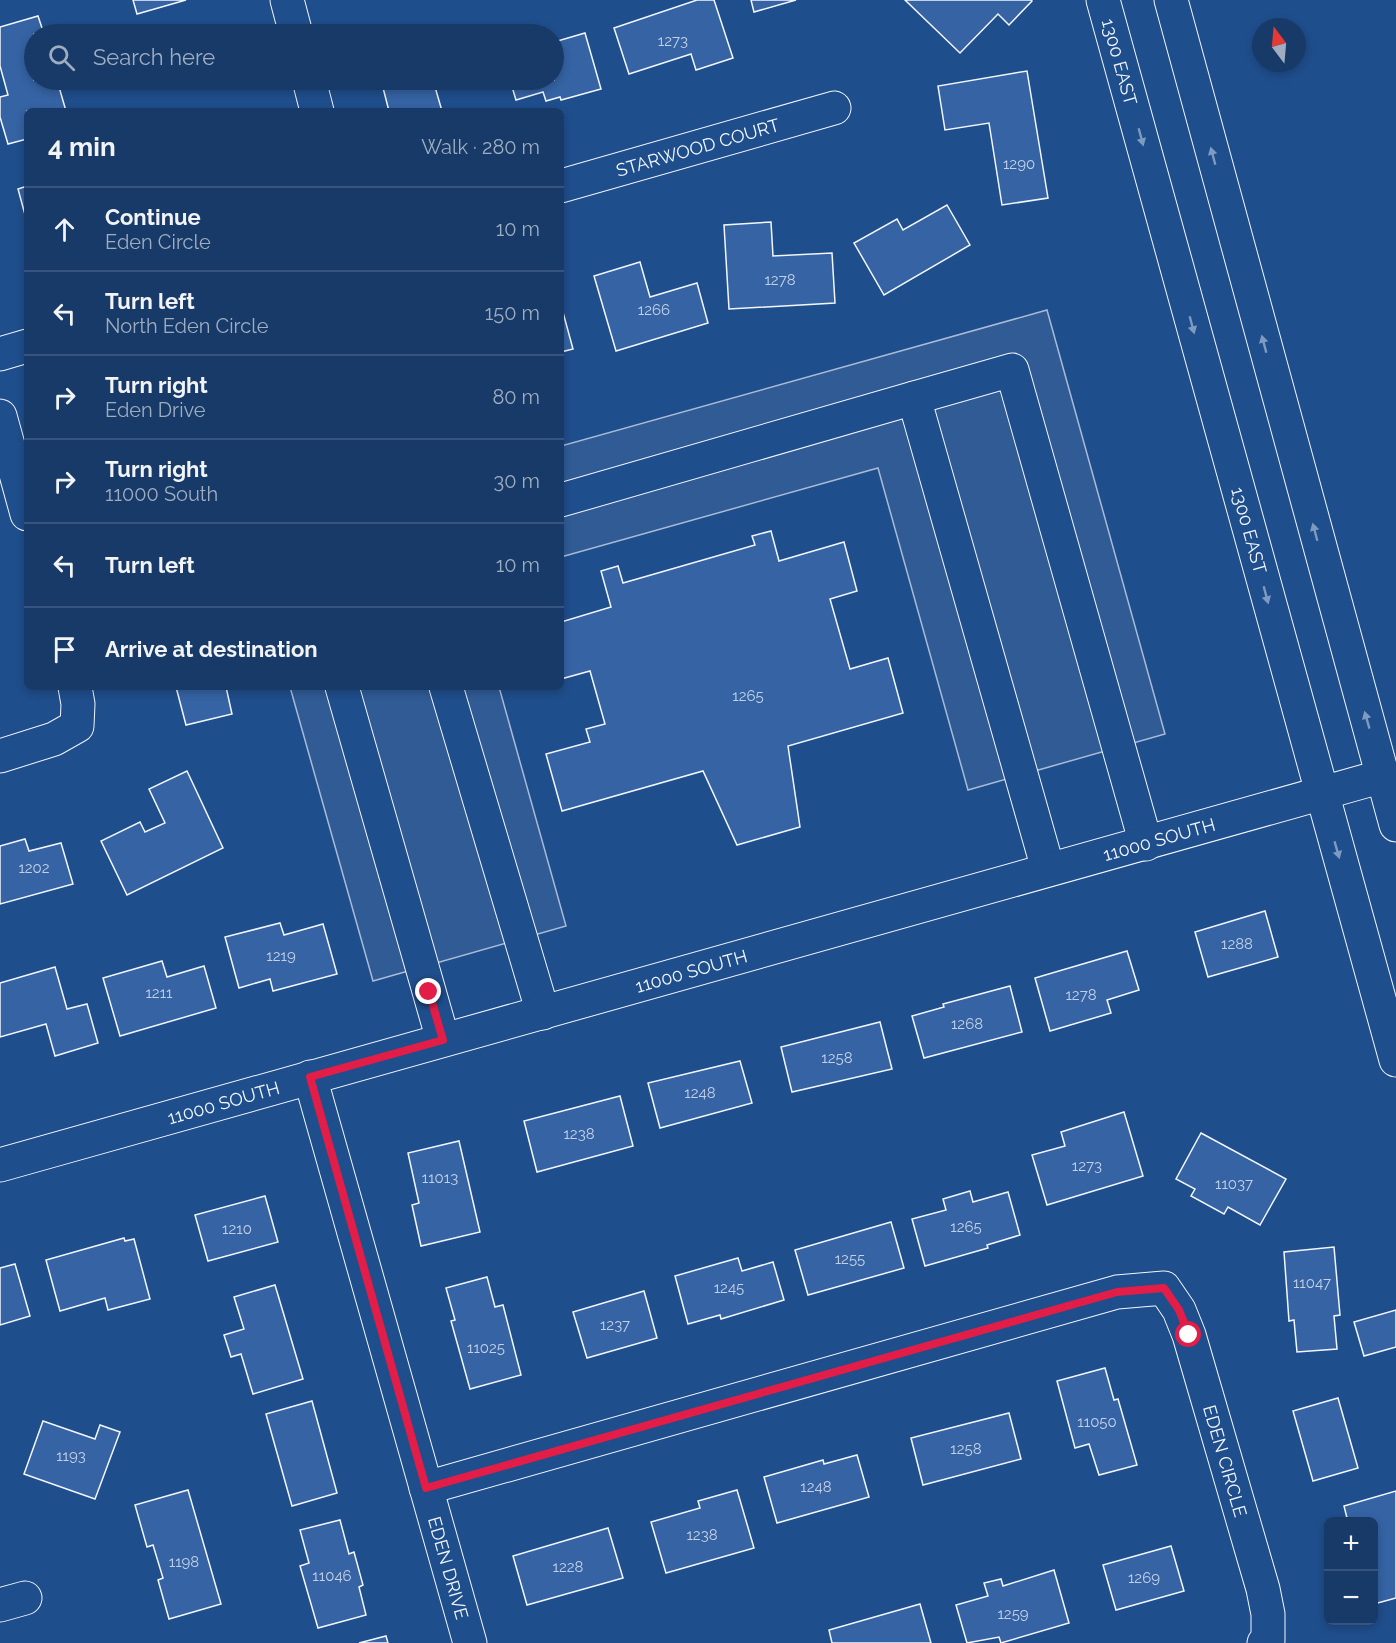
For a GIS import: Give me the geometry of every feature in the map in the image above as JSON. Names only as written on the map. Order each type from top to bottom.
[{"type":"street","points":[[287,0],[293,24]]},
{"type":"street","name":"1300 EAST","points":[[1103,0],[1396,1060]]},
{"type":"street","points":[[1171,0],[1396,825]]},
{"type":"street","points":[[312,90],[316,108]]},
{"type":"street","name":"STARWOOD COURT","points":[[564,185],[834,108]]},
{"type":"street","points":[[0,354],[24,347]]},
{"type":"street","points":[[564,499],[1011,370],[1146,844]]},
{"type":"street","points":[[914,398],[1048,869]]},
{"type":"street","points":[[0,416],[24,502]]},
{"type":"street","points":[[0,756],[54,739],[77,726],[78,704],[76,690]]},
{"type":"street","points":[[343,690],[443,1040]]},
{"type":"street","points":[[447,690],[543,1013]]},
{"type":"street","name":"11000 SOUTH","points":[[0,1165],[1383,776]]},
{"type":"street","name":"EDEN DRIVE","points":[[310,1077],[470,1643]]},
{"type":"street","name":"EDEN CIRCLE","points":[[426,1488],[1117,1292],[1164,1288],[1179,1310],[1193,1346],[1263,1589],[1268,1614],[1266,1642]]},
{"type":"shaded area","points":[[1047,310],[1165,734],[968,790],[878,468],[564,556],[564,445]]},
{"type":"shaded area","points":[[291,690],[500,690],[566,926],[373,981]]},
{"type":"building","points":[[133,0],[186,0],[137,14]]},
{"type":"building","points":[[697,0],[714,0],[733,58],[696,70],[691,54],[629,74],[614,28]]},
{"type":"building","points":[[751,0],[796,0],[754,12]]},
{"type":"building","points":[[905,0],[1032,1],[1009,25],[998,14],[960,53]]},
{"type":"building","points":[[38,16],[41,24],[24,24],[24,90],[60,90],[65,108],[24,108],[24,140],[8,144],[0,117],[0,97],[8,95],[0,66],[0,27]]},
{"type":"building","points":[[585,33],[601,89],[561,100],[560,97],[546,101],[543,92],[516,100],[513,90],[564,90],[564,39]]},
{"type":"building","points":[[1027,71],[1048,198],[1002,205],[989,123],[945,130],[938,86]]},
{"type":"building","points":[[384,90],[436,90],[441,108],[388,108]]},
{"type":"building","points":[[24,187],[24,211],[18,189]]},
{"type":"building","points":[[947,205],[970,245],[884,295],[854,243],[897,219],[903,230]]},
{"type":"building","points":[[771,222],[773,256],[832,253],[835,303],[729,309],[724,225]]},
{"type":"building","points":[[640,262],[650,297],[697,283],[708,323],[616,351],[594,276]]},
{"type":"building","points":[[564,316],[573,349],[564,351]]},
{"type":"building","points":[[771,531],[779,561],[844,542],[857,591],[830,599],[850,669],[888,658],[903,713],[788,746],[800,827],[737,845],[703,771],[562,811],[546,754],[590,742],[586,729],[605,724],[590,671],[564,678],[564,621],[611,607],[601,571],[618,566],[623,583],[755,545],[752,536]]},
{"type":"building","points":[[177,690],[227,690],[232,714],[186,725]]},
{"type":"building","points":[[187,771],[223,848],[127,895],[101,841],[140,822],[145,832],[165,823],[149,789]]},
{"type":"building","points":[[25,839],[29,851],[61,843],[73,884],[0,904],[0,846]]},
{"type":"building","points":[[1265,911],[1278,957],[1208,977],[1195,932]]},
{"type":"building","points":[[280,923],[284,935],[323,924],[337,974],[273,991],[270,979],[239,988],[225,937]]},
{"type":"building","points":[[1127,951],[1139,990],[1107,1000],[1111,1013],[1050,1031],[1035,978]]},
{"type":"building","points":[[162,961],[167,977],[204,966],[216,1008],[120,1036],[103,978]]},
{"type":"building","points":[[55,967],[67,1009],[87,1004],[98,1043],[55,1056],[46,1024],[0,1037],[0,983]]},
{"type":"building","points":[[1010,986],[1022,1032],[924,1058],[912,1016],[944,1007],[943,1004]]},
{"type":"building","points":[[880,1022],[892,1069],[792,1092],[781,1047]]},
{"type":"building","points":[[740,1061],[752,1103],[660,1128],[648,1083]]},
{"type":"building","points":[[620,1096],[633,1146],[537,1172],[524,1121]]},
{"type":"building","points":[[1124,1112],[1143,1176],[1047,1205],[1032,1155],[1065,1146],[1061,1132]]},
{"type":"building","points":[[1201,1133],[1286,1179],[1260,1225],[1228,1207],[1224,1214],[1191,1196],[1195,1189],[1176,1179]]},
{"type":"building","points":[[459,1141],[480,1232],[421,1246],[412,1205],[419,1203],[408,1153]]},
{"type":"building","points":[[970,1191],[973,1202],[1008,1192],[1020,1235],[987,1245],[988,1248],[925,1266],[912,1219],[946,1210],[943,1199]]},
{"type":"building","points":[[265,1196],[278,1242],[208,1261],[195,1215]]},
{"type":"building","points":[[891,1222],[904,1268],[808,1295],[795,1250]]},
{"type":"building","points":[[124,1238],[125,1241],[134,1239],[150,1299],[108,1310],[105,1298],[60,1311],[46,1260]]},
{"type":"building","points":[[1334,1247],[1340,1315],[1334,1316],[1337,1349],[1297,1352],[1294,1320],[1289,1321],[1284,1252]]},
{"type":"building","points":[[738,1258],[742,1271],[773,1262],[784,1300],[721,1319],[720,1315],[688,1324],[675,1276]]},
{"type":"building","points":[[15,1264],[30,1316],[0,1325],[0,1268]]},
{"type":"building","points":[[487,1277],[495,1307],[503,1305],[521,1375],[470,1389],[451,1321],[455,1320],[446,1288]]},
{"type":"building","points":[[275,1285],[303,1379],[253,1394],[241,1354],[231,1357],[224,1335],[244,1329],[234,1297]]},
{"type":"building","points":[[644,1291],[657,1338],[587,1358],[573,1312]]},
{"type":"building","points":[[1396,1310],[1396,1347],[1364,1356],[1354,1322]]},
{"type":"building","points":[[1105,1368],[1114,1400],[1118,1399],[1137,1465],[1099,1475],[1089,1444],[1075,1448],[1057,1381]]},
{"type":"building","points":[[1338,1398],[1358,1468],[1313,1481],[1293,1411]]},
{"type":"building","points":[[312,1401],[337,1493],[292,1506],[266,1414]]},
{"type":"building","points":[[1009,1413],[1021,1459],[923,1485],[911,1438]]},
{"type":"building","points":[[43,1421],[95,1439],[100,1425],[120,1432],[95,1499],[24,1474]]},
{"type":"building","points":[[857,1455],[869,1497],[777,1523],[764,1477],[823,1460],[824,1464]]},
{"type":"building","points":[[188,1490],[221,1604],[169,1619],[158,1580],[163,1578],[153,1545],[147,1547],[135,1505]]},
{"type":"building","points":[[737,1490],[754,1548],[666,1573],[651,1522],[700,1508],[698,1501]]},
{"type":"building","points":[[1396,1491],[1396,1598],[1378,1603],[1378,1517],[1347,1517],[1344,1506]]},
{"type":"building","points":[[340,1520],[349,1554],[354,1552],[363,1585],[359,1587],[366,1615],[318,1628],[300,1566],[309,1563],[300,1530]]},
{"type":"building","points":[[608,1528],[623,1578],[527,1605],[513,1556]]},
{"type":"building","points":[[1171,1546],[1184,1591],[1116,1610],[1103,1565]]},
{"type":"building","points":[[1054,1570],[1069,1623],[1001,1643],[999,1637],[967,1643],[956,1605],[988,1596],[984,1583],[1001,1579],[1003,1586]]},
{"type":"building","points":[[920,1604],[931,1643],[832,1643],[829,1630]]},
{"type":"building","points":[[386,1636],[388,1643],[359,1643]]},
{"type":"route","points":[[429,992],[443,1040],[310,1077],[426,1488],[1117,1292],[1140,1288],[1164,1288],[1179,1310],[1189,1335]]}]
